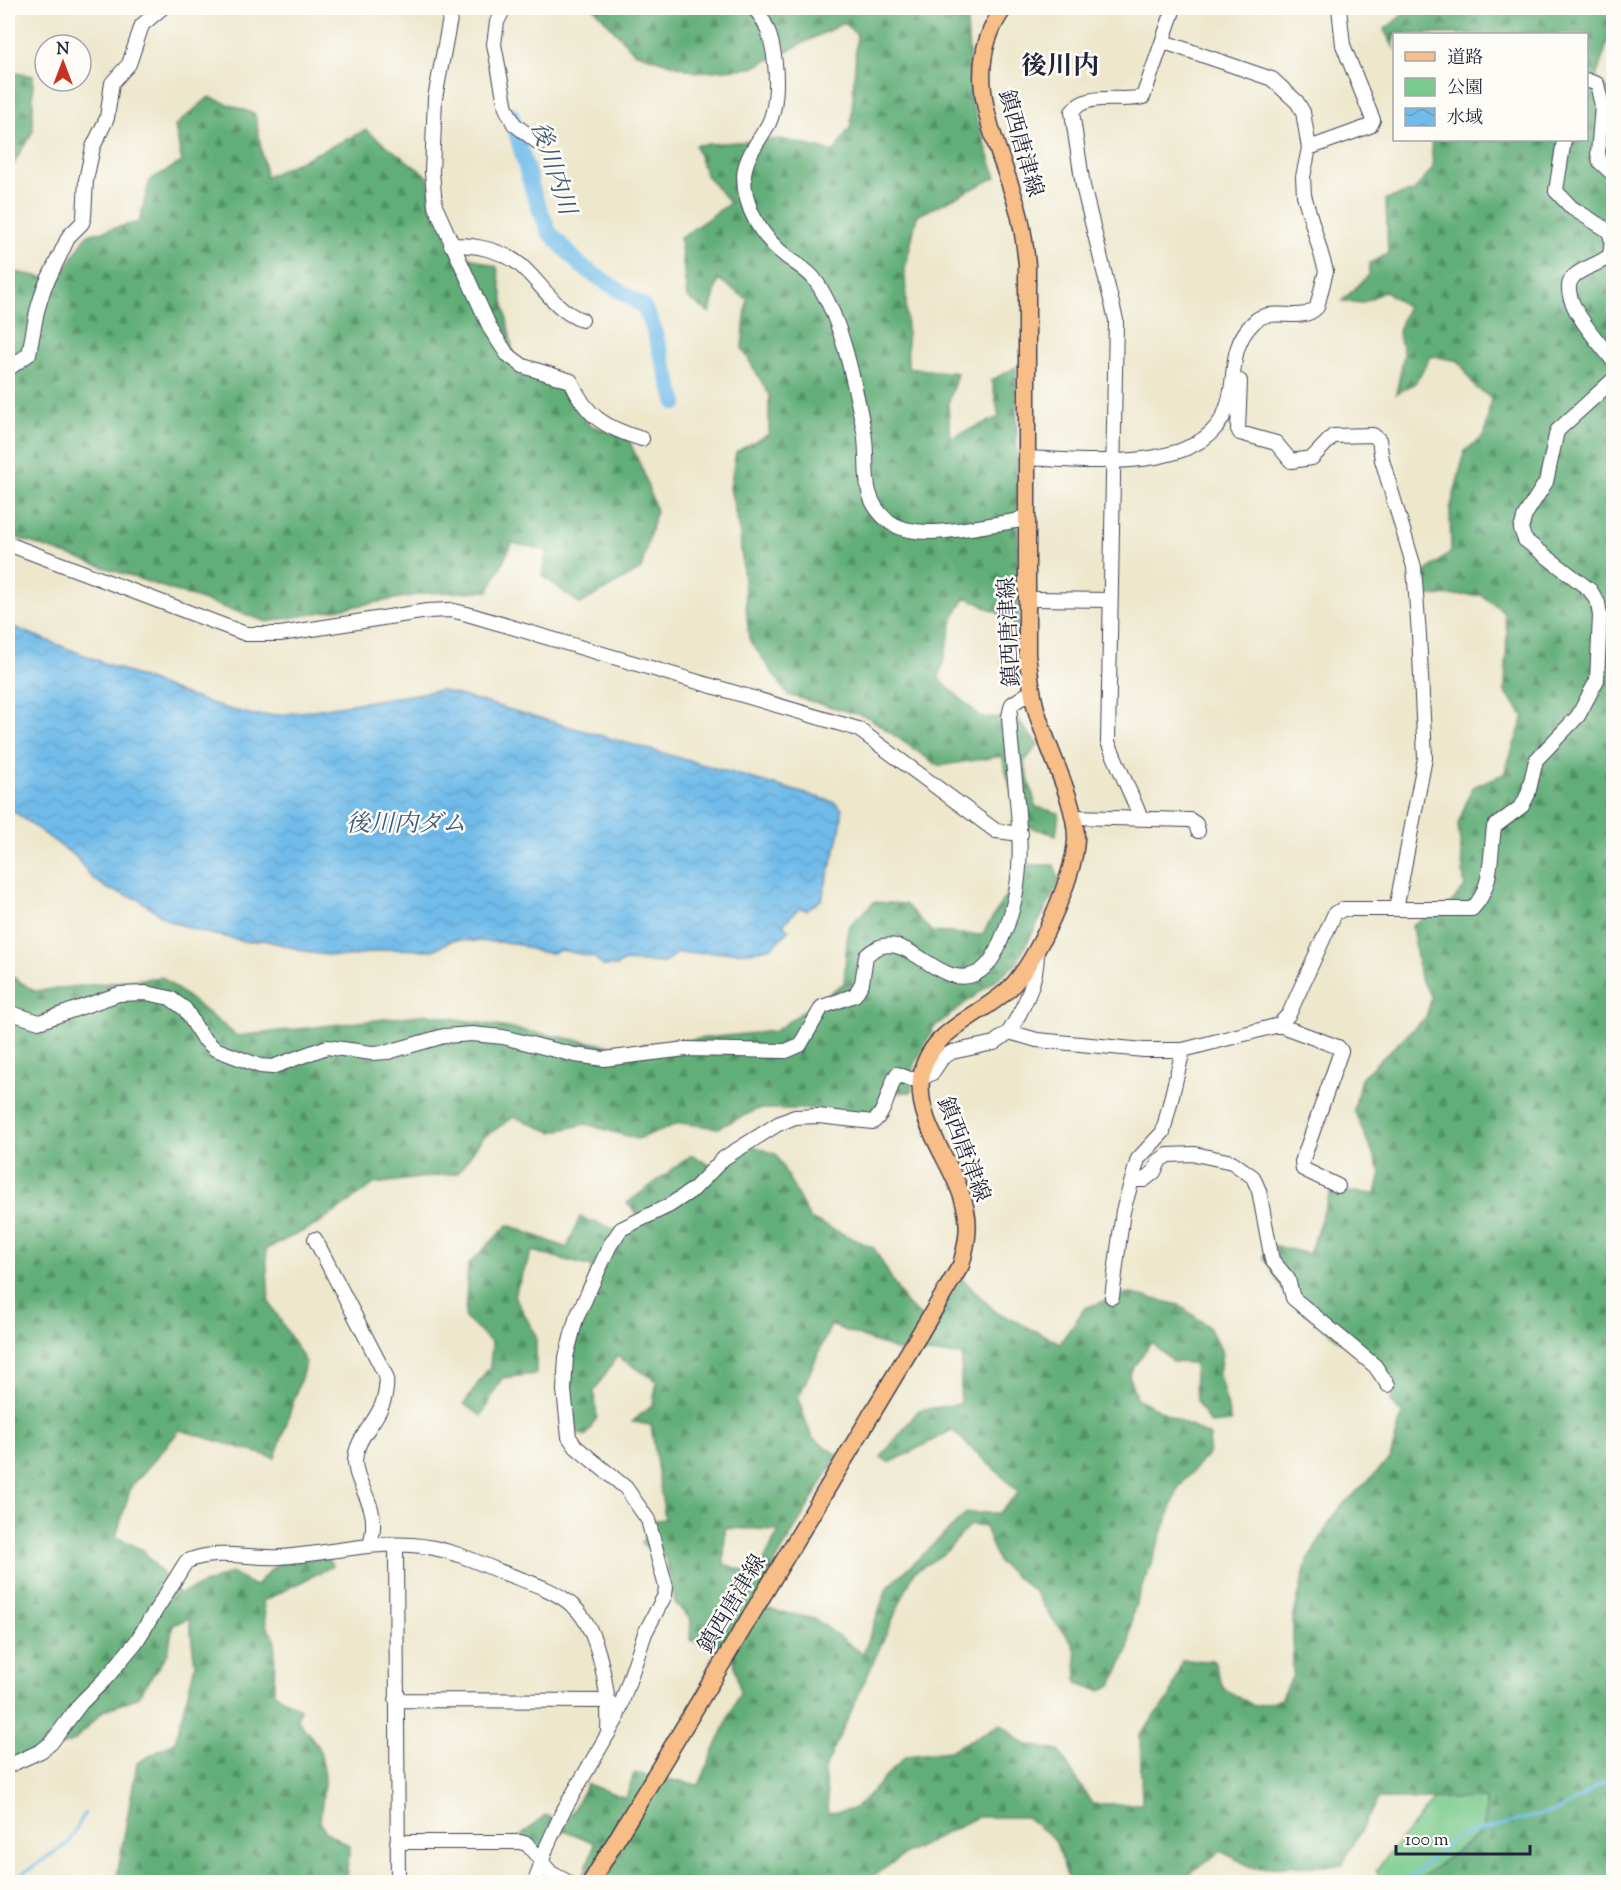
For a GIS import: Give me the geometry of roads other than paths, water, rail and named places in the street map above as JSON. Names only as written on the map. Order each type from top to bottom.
[{"type":"main road","name":"鎮西唐津線","points":[[591,1882],[961,1265],[968,1231],[967,1213],[962,1193],[926,1116],[921,1095],[923,1067],[934,1046],[946,1033],[1011,987],[1037,945],[1063,894],[1070,872],[1076,836],[1073,817],[1032,691],[1027,655],[1027,265],[1024,232],[985,115],[982,95],[982,63],[987,40],[1004,8]]},
{"type":"street","points":[[8,369],[29,354],[44,288],[69,236],[82,223],[93,147],[107,118],[112,83],[129,64],[142,25],[162,8]]},
{"type":"street","points":[[452,8],[435,98],[432,172],[435,206],[451,245],[490,330],[507,354],[523,366],[571,381],[577,396],[594,417],[613,430],[642,439]]},
{"type":"street","points":[[504,8],[497,22],[494,44],[506,108],[514,124],[540,144]]},
{"type":"street","points":[[753,8],[761,14],[768,26],[774,62],[775,101],[770,122],[749,157],[744,176],[748,199],[758,226],[771,245],[814,278],[828,301],[853,382],[864,435],[866,486],[872,504],[888,521],[906,531],[924,532],[1016,521],[1027,515]]},
{"type":"street","points":[[1142,818],[1108,742],[1116,320],[1083,186],[1072,112],[1076,107],[1105,98],[1143,97],[1174,8]]},
{"type":"street","points":[[1309,148],[1370,126],[1373,120],[1343,45],[1339,8]]},
{"type":"street","points":[[1027,458],[1144,460],[1184,449],[1206,439],[1216,429],[1228,406],[1233,360],[1244,335],[1254,322],[1264,315],[1307,315],[1317,307],[1326,270],[1304,195],[1304,177],[1309,148],[1303,112],[1297,102],[1272,79],[1164,42]]},
{"type":"street","points":[[1588,80],[1597,84],[1601,94],[1598,153],[1600,162],[1614,175]]},
{"type":"street","points":[[1564,141],[1556,191],[1572,208],[1609,231],[1612,241],[1610,255],[1602,262],[1574,276],[1569,285],[1570,299],[1614,362]]},
{"type":"street","points":[[451,245],[473,244],[518,263],[564,312],[577,318]]},
{"type":"street","points":[[1233,360],[1240,384],[1238,429],[1240,433],[1276,443],[1291,460],[1312,459],[1333,436],[1373,435],[1379,440],[1382,460],[1413,567],[1425,758],[1396,909]]},
{"type":"street","points":[[1009,1032],[1037,1040],[1144,1050],[1184,1050],[1279,1025],[1289,1014],[1335,912],[1344,909],[1473,909],[1483,899],[1487,887],[1494,827],[1522,806],[1528,794],[1536,760],[1578,716],[1597,680],[1600,616],[1598,603],[1590,590],[1525,540],[1521,529],[1525,515],[1546,482],[1557,431],[1614,379]]},
{"type":"street","points":[[8,544],[246,634],[280,634],[427,611],[450,610],[858,729],[996,831],[1021,834]]},
{"type":"street","points":[[1032,599],[1110,600]]},
{"type":"street","points":[[8,1012],[39,1022],[119,994],[146,993],[170,998],[186,1010],[202,1037],[215,1049],[260,1066],[272,1067],[327,1047],[372,1053],[388,1052],[444,1036],[472,1034],[502,1037],[575,1055],[604,1059],[686,1049],[786,1050],[800,1045],[822,1007],[855,995],[862,983],[866,956],[880,946],[896,945],[905,948],[923,960],[956,976],[977,973],[987,966],[1010,922],[1017,889],[1021,834],[1009,716],[1012,704],[1032,691]]},
{"type":"street","points":[[1073,817],[1190,820],[1196,824],[1198,831]]},
{"type":"street","points":[[535,1882],[547,1846],[562,1813],[616,1720],[645,1633],[665,1595],[666,1587],[648,1520],[626,1488],[576,1447],[567,1428],[564,1390],[566,1357],[576,1319],[610,1245],[621,1229],[670,1205],[694,1189],[724,1158],[778,1124],[795,1117],[818,1116],[873,1122],[884,1106],[890,1084],[897,1074],[910,1079],[921,1079],[932,1073],[942,1058],[952,1052],[994,1043],[1009,1032],[1027,1003],[1038,959],[1037,945]]},
{"type":"street","points":[[1279,1025],[1338,1047],[1341,1051],[1302,1162],[1303,1169],[1338,1186]]},
{"type":"street","points":[[1112,1297],[1123,1211],[1134,1180],[1138,1159],[1163,1132],[1184,1050]]},
{"type":"street","points":[[1134,1180],[1144,1180],[1160,1160],[1168,1155],[1195,1154],[1232,1162],[1253,1177],[1259,1191],[1272,1260],[1288,1279],[1293,1298],[1375,1366],[1388,1385]]},
{"type":"street","points":[[315,1239],[386,1376],[387,1391],[382,1409],[358,1448],[355,1461],[372,1511],[373,1531],[370,1546]]},
{"type":"street","points":[[8,1766],[41,1751],[51,1743],[81,1703],[108,1676],[136,1642],[186,1562],[206,1556],[279,1557],[370,1546],[396,1545],[437,1549],[465,1557],[565,1599],[576,1607],[586,1622],[600,1659],[609,1701],[608,1732]]},
{"type":"street","points":[[396,1545],[398,1882]]},
{"type":"street","points":[[396,1700],[609,1701]]},
{"type":"street","points":[[397,1842],[520,1842],[527,1844],[542,1865],[568,1882]]},
{"type":"water","name":"後川内ダム","points":[[8,625],[183,694],[253,715],[281,715],[441,690],[834,802],[842,809],[841,820],[822,899],[807,910],[799,908],[783,924],[789,930],[772,947],[750,952],[677,953],[664,963],[624,961],[617,966],[603,966],[594,957],[561,950],[553,953],[539,952],[515,943],[453,940],[433,950],[389,949],[348,957],[317,954],[264,940],[249,942],[201,932],[169,921],[138,899],[108,889],[91,877],[76,857],[8,807]]},
{"type":"waterway","name":"後川内川","points":[[511,114],[533,192],[549,232],[581,266],[643,306],[652,324],[676,403]]},
{"type":"waterway","points":[[1405,1882],[1456,1837],[1562,1809],[1614,1775]]},
{"type":"waterway","points":[[10,1882],[68,1843],[85,1813]]},
{"type":"district","name":"後川内","points":[[1060,65]]}]
